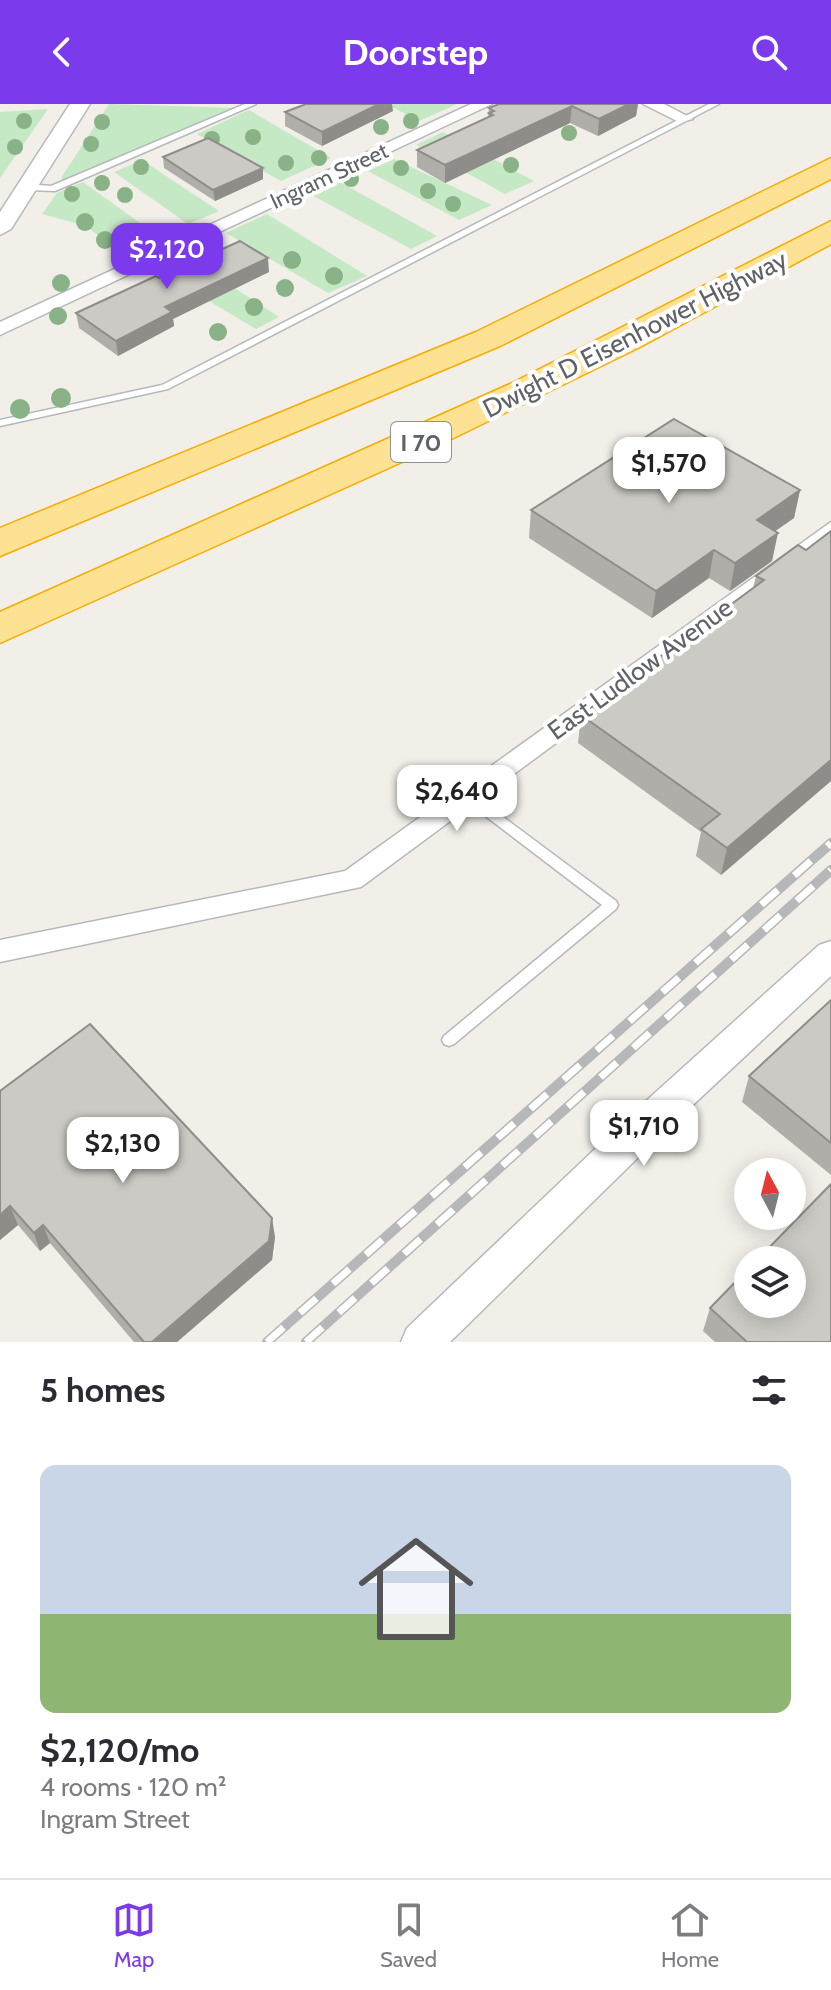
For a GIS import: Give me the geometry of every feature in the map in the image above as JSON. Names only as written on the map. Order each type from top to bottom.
[{"type":"highway","name":"I 70","points":[[0,543],[488,339],[831,167]]},
{"type":"highway","name":"Dwight D Eisenhower Highway","points":[[0,629],[482,414],[606,352],[831,231]]},
{"type":"street","points":[[0,229],[80,104]]},
{"type":"street","name":"Ingram Street","points":[[0,329],[484,104]]},
{"type":"street","points":[[651,104],[685,119]]},
{"type":"street","name":"East Ludlow Avenue","points":[[0,951],[352,880],[831,529]]},
{"type":"street","points":[[421,1342],[650,1121],[831,955]]},
{"type":"lane","points":[[27,187],[52,189],[252,104]]},
{"type":"lane","points":[[0,423],[165,387],[715,104]]},
{"type":"lane","points":[[449,1040],[611,905],[467,796]]},
{"type":"green space","points":[[109,104],[237,108],[64,180],[61,178]]},
{"type":"green space","points":[[386,104],[457,104],[419,121]]},
{"type":"green space","points":[[48,109],[0,178],[0,112]]},
{"type":"green space","points":[[249,110],[331,158],[281,181],[197,134]]},
{"type":"green space","points":[[443,132],[534,181],[505,194],[416,145]]},
{"type":"green space","points":[[394,159],[492,205],[459,220],[368,171]]},
{"type":"green space","points":[[142,160],[219,211],[188,224],[114,172]]},
{"type":"green space","points":[[338,181],[437,236],[411,249],[310,194]]},
{"type":"green space","points":[[83,182],[161,238],[121,253],[86,226],[42,214],[57,193]]},
{"type":"green space","points":[[267,214],[367,276],[328,293],[226,233]]},
{"type":"green space","points":[[182,254],[279,317],[256,329],[155,269]]},
{"type":"building","points":[[306,104],[379,104],[322,132],[285,112]]},
{"type":"building","points":[[499,104],[629,104],[599,119],[572,106],[445,165],[417,150],[493,115],[489,113],[494,111],[489,108]]},
{"type":"building","points":[[208,138],[263,168],[213,190],[163,157]]},
{"type":"building","points":[[240,241],[268,258],[165,307],[172,312],[116,341],[76,313],[156,276],[159,278]]},
{"type":"building","points":[[674,419],[800,490],[757,520],[778,533],[735,563],[714,550],[656,591],[531,510]]},
{"type":"building","points":[[831,531],[831,760],[727,848],[701,829],[720,814],[581,715],[764,580],[756,576],[798,545],[806,550]]},
{"type":"building","points":[[831,1000],[831,1143],[749,1076]]},
{"type":"building","points":[[90,1024],[272,1218],[269,1241],[152,1342],[144,1342],[43,1225],[34,1233],[10,1206],[0,1215],[0,1091]]},
{"type":"building","points":[[831,1184],[831,1342],[747,1342],[710,1308],[734,1283],[734,1318],[806,1318],[806,1246],[771,1246],[786,1230],[806,1230],[806,1210]]},
{"type":"railway","points":[[267,1342],[831,843]]},
{"type":"railway","points":[[306,1342],[831,870]]}]
